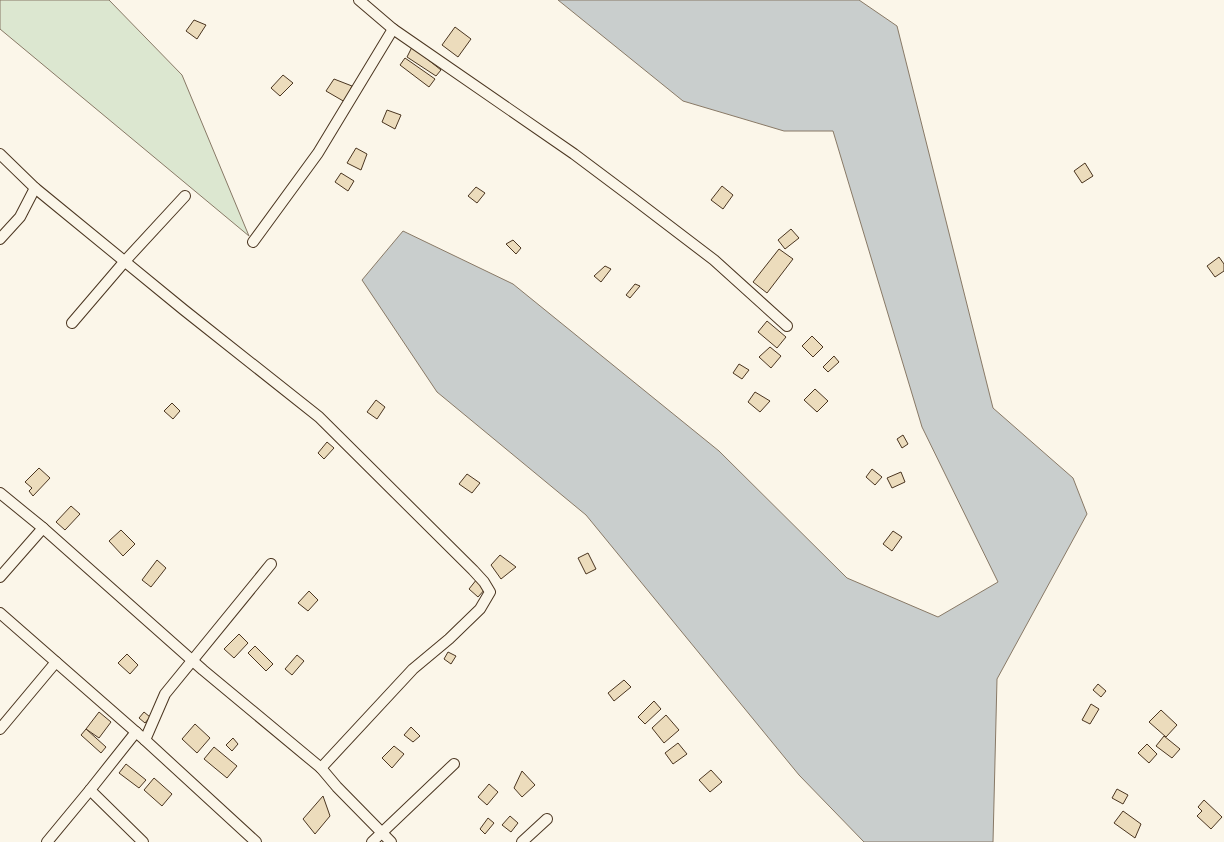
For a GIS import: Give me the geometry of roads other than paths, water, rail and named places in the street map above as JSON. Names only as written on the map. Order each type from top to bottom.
[{"type":"street","points":[[359,0],[393,29],[574,154],[634,199],[714,260],[788,326]]},
{"type":"street","points":[[253,242],[318,153],[393,29]]},
{"type":"street","points":[[0,154],[35,188],[184,310],[319,417],[473,570],[484,582],[490,592],[480,609],[449,639],[413,669],[321,768]]},
{"type":"street","points":[[0,239],[20,217],[35,188]]},
{"type":"street","points":[[72,323],[125,262],[186,196]]},
{"type":"street","points":[[0,493],[43,528],[192,660],[321,768],[391,842]]},
{"type":"street","points":[[0,577],[43,528]]},
{"type":"street","points":[[145,740],[165,694],[271,564]]},
{"type":"street","points":[[0,614],[145,740],[256,842]]},
{"type":"street","points":[[0,729],[56,662]]},
{"type":"street","points":[[47,842],[136,732]]},
{"type":"street","points":[[372,842],[454,764]]},
{"type":"street","points":[[90,790],[143,842]]},
{"type":"street","points":[[522,842],[547,819]]}]
